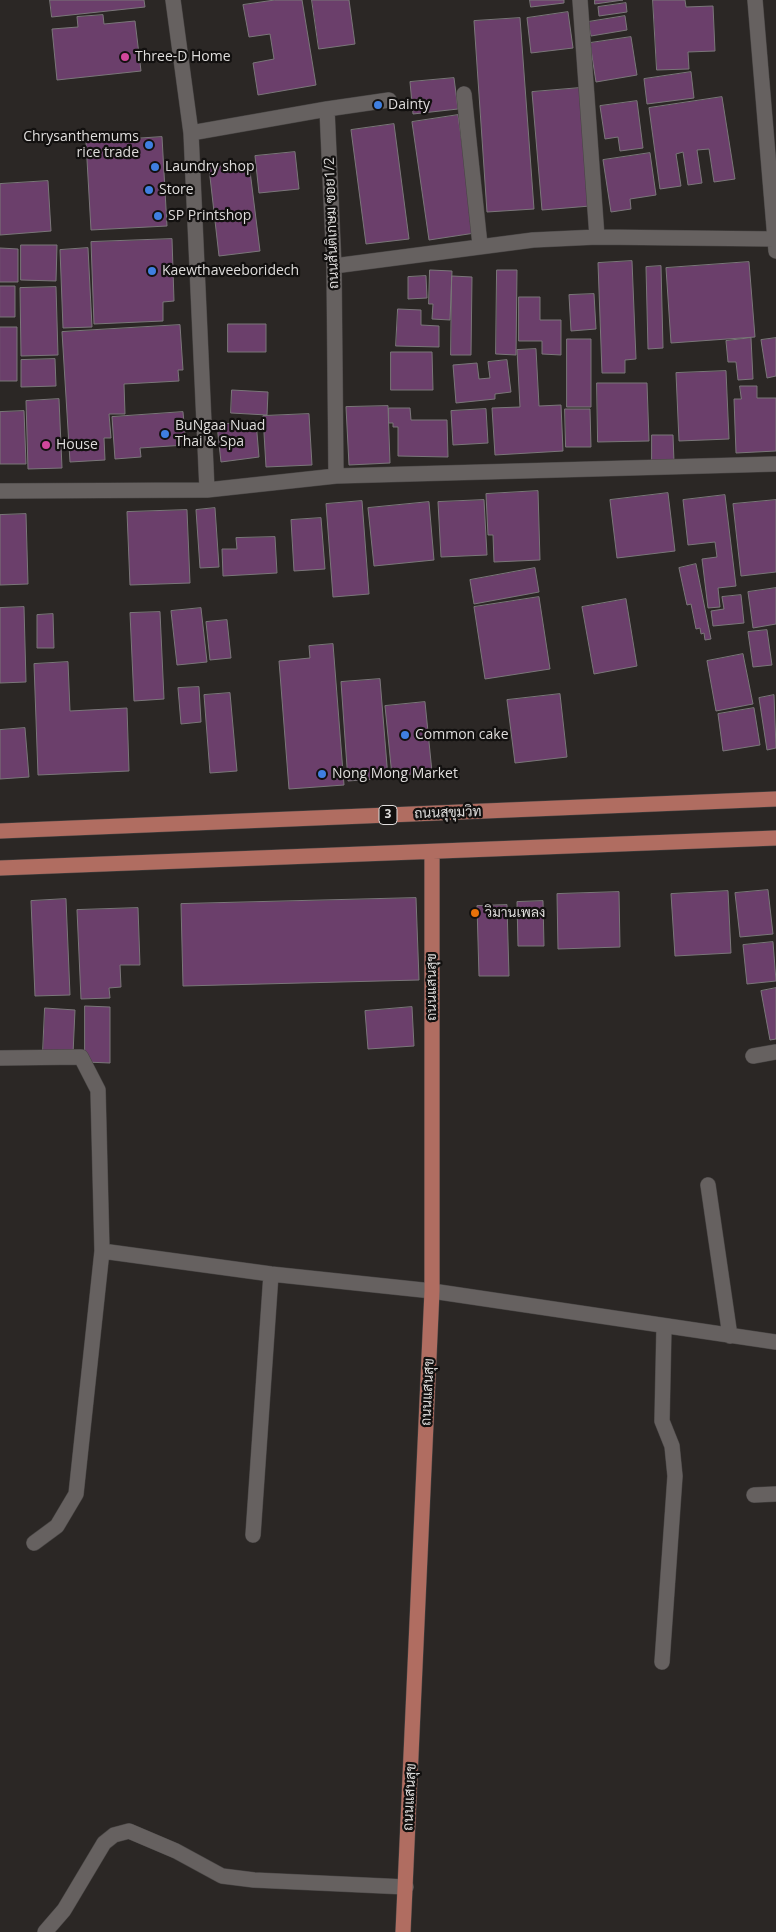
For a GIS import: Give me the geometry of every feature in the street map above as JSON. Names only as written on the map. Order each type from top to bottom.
[{"type":"main road","name":"ถนนสุขุมวิท","points":[[0,831],[776,799]]},
{"type":"main road","points":[[0,868],[776,838]]},
{"type":"main road","name":"ถนนแสนสุข","points":[[403,1932],[432,1291],[432,852]]},
{"type":"street","points":[[173,0],[191,133],[207,490]]},
{"type":"street","points":[[580,0],[597,237]]},
{"type":"street","points":[[334,266],[480,245],[533,240],[597,237],[776,245],[770,121],[755,0]]},
{"type":"street","points":[[464,94],[480,245]]},
{"type":"street","points":[[191,133],[389,100]]},
{"type":"street","name":"ถนนสันติเกษม ซอย1/2","points":[[327,109],[334,266],[336,476]]},
{"type":"street","points":[[0,491],[207,490],[336,476],[776,464]]},
{"type":"street","points":[[753,1056],[776,1052]]},
{"type":"street","points":[[0,1058],[80,1057],[98,1090],[102,1251],[76,1494],[57,1526],[34,1543]]},
{"type":"street","points":[[708,1185],[730,1336]]},
{"type":"street","points":[[102,1251],[271,1274],[432,1291],[776,1342]]},
{"type":"street","points":[[253,1535],[271,1274]]},
{"type":"street","points":[[662,1662],[675,1476],[672,1446],[662,1421],[664,1326]]},
{"type":"street","points":[[754,1495],[776,1494]]},
{"type":"street","points":[[44,1932],[64,1910],[104,1843],[114,1835],[129,1831],[176,1851],[222,1876],[254,1880],[406,1887]]},
{"type":"building","points":[[50,0],[144,0],[145,7],[52,17]]},
{"type":"building","points":[[275,0],[302,0],[316,85],[258,95],[253,63],[274,59],[270,34],[249,37],[243,5]]},
{"type":"building","points":[[312,0],[349,0],[355,44],[319,49]]},
{"type":"building","points":[[530,0],[564,0],[564,3],[531,7]]},
{"type":"building","points":[[595,0],[623,0],[595,4]]},
{"type":"building","points":[[653,0],[685,0],[686,7],[713,6],[715,51],[688,52],[689,69],[657,70]]},
{"type":"building","points":[[626,3],[627,12],[599,16],[598,7]]},
{"type":"building","points":[[568,12],[573,48],[531,53],[527,18]]},
{"type":"building","points":[[103,15],[104,24],[135,21],[141,71],[57,80],[52,29],[78,27],[77,17]]},
{"type":"building","points":[[625,16],[627,30],[591,36],[588,22]]},
{"type":"building","points":[[520,18],[534,209],[487,212],[474,21]]},
{"type":"building","points":[[631,37],[637,75],[596,82],[590,43]]},
{"type":"building","points":[[691,72],[694,98],[647,104],[644,79]]},
{"type":"building","points":[[454,78],[458,109],[413,114],[410,82]]},
{"type":"building","points":[[580,88],[590,206],[542,210],[532,92]]},
{"type":"building","points":[[722,97],[735,179],[714,182],[709,149],[697,150],[702,183],[688,185],[683,152],[676,154],[681,186],[660,189],[649,108]]},
{"type":"building","points":[[637,101],[643,148],[620,151],[618,137],[605,139],[600,106]]},
{"type":"building","points":[[458,115],[475,233],[429,240],[412,122]]},
{"type":"building","points":[[394,124],[409,239],[366,244],[351,130]]},
{"type":"building","points":[[162,137],[167,226],[91,230],[86,142]]},
{"type":"building","points":[[295,152],[299,189],[259,193],[255,156]]},
{"type":"building","points":[[650,153],[656,195],[630,199],[631,209],[611,212],[603,160]]},
{"type":"building","points":[[249,163],[260,251],[219,256],[209,168]]},
{"type":"building","points":[[48,181],[51,231],[0,235],[0,184]]},
{"type":"building","points":[[172,239],[174,301],[163,302],[163,321],[94,324],[91,242]]},
{"type":"building","points":[[21,245],[57,245],[56,281],[21,280]]},
{"type":"building","points":[[0,248],[18,249],[18,282],[0,282]]},
{"type":"building","points":[[88,248],[92,327],[63,328],[60,250]]},
{"type":"building","points":[[632,261],[636,359],[625,360],[625,373],[602,373],[598,263]]},
{"type":"building","points":[[749,262],[755,337],[671,343],[666,268]]},
{"type":"building","points":[[661,266],[663,348],[648,349],[646,267]]},
{"type":"building","points":[[430,270],[452,271],[450,320],[432,319],[433,304],[429,304]]},
{"type":"building","points":[[497,270],[517,270],[516,355],[496,354]]},
{"type":"building","points":[[426,276],[427,298],[408,299],[408,277]]},
{"type":"building","points":[[452,276],[472,277],[471,355],[451,355]]},
{"type":"building","points":[[0,286],[15,286],[15,317],[0,317]]},
{"type":"building","points":[[56,287],[58,355],[21,356],[20,288]]},
{"type":"building","points":[[594,294],[596,329],[571,331],[569,295]]},
{"type":"building","points":[[519,297],[540,297],[540,320],[561,320],[561,355],[542,354],[542,341],[519,341]]},
{"type":"building","points":[[398,309],[421,310],[421,325],[439,326],[439,347],[396,346]]},
{"type":"building","points":[[228,324],[266,324],[266,352],[228,352]]},
{"type":"building","points":[[180,325],[183,370],[178,370],[179,381],[124,384],[125,414],[109,414],[111,438],[104,438],[105,460],[70,462],[62,332]]},
{"type":"building","points":[[0,327],[17,327],[17,381],[0,381]]},
{"type":"building","points":[[751,338],[753,379],[738,380],[736,362],[728,362],[726,341]]},
{"type":"building","points":[[776,338],[776,376],[767,378],[761,340]]},
{"type":"building","points":[[567,339],[591,339],[591,407],[567,407]]},
{"type":"building","points":[[536,349],[539,406],[561,405],[563,451],[495,455],[492,408],[520,407],[517,350]]},
{"type":"building","points":[[391,352],[432,352],[433,390],[391,390]]},
{"type":"building","points":[[55,359],[56,386],[21,387],[21,360]]},
{"type":"building","points":[[507,360],[511,392],[495,394],[495,399],[456,403],[453,365],[477,363],[479,379],[490,378],[488,362]]},
{"type":"building","points":[[726,371],[729,439],[679,441],[676,373]]},
{"type":"building","points":[[597,383],[647,383],[649,441],[598,442]]},
{"type":"building","points":[[740,386],[757,386],[757,398],[776,398],[776,451],[736,453],[734,399],[741,399]]},
{"type":"building","points":[[232,390],[268,392],[267,415],[231,413]]},
{"type":"building","points":[[59,399],[62,468],[28,469],[26,401]]},
{"type":"building","points":[[388,406],[390,463],[349,465],[346,407]]},
{"type":"building","points":[[389,408],[410,408],[411,420],[447,420],[448,457],[398,456],[398,427],[393,427],[393,423],[389,423]]},
{"type":"building","points":[[486,409],[488,443],[453,445],[451,411]]},
{"type":"building","points":[[565,409],[590,409],[591,447],[566,447]]},
{"type":"building","points":[[24,411],[26,464],[0,464],[0,412]]},
{"type":"building","points":[[183,412],[186,445],[140,448],[141,457],[115,459],[112,417]]},
{"type":"building","points":[[309,414],[312,465],[266,467],[263,416]]},
{"type":"building","points":[[256,421],[259,457],[221,462],[217,425]]},
{"type":"building","points":[[652,435],[673,435],[674,462],[652,462]]},
{"type":"building","points":[[538,491],[540,560],[494,562],[493,535],[488,535],[486,494]]},
{"type":"building","points":[[668,493],[675,551],[617,558],[610,500]]},
{"type":"building","points":[[725,495],[736,586],[718,588],[720,607],[708,608],[702,559],[717,557],[715,542],[688,545],[683,500]]},
{"type":"building","points":[[484,500],[487,555],[441,557],[438,502]]},
{"type":"building","points":[[776,500],[776,572],[741,576],[733,504]]},
{"type":"building","points":[[362,501],[369,594],[333,597],[326,504]]},
{"type":"building","points":[[429,502],[434,560],[374,566],[368,508]]},
{"type":"building","points":[[215,508],[219,567],[200,568],[196,510]]},
{"type":"building","points":[[187,510],[190,583],[130,585],[127,512]]},
{"type":"building","points":[[26,514],[28,584],[0,585],[0,515]]},
{"type":"building","points":[[321,518],[325,569],[294,571],[291,520]]},
{"type":"building","points":[[275,537],[277,573],[223,576],[222,549],[237,549],[236,538]]},
{"type":"building","points":[[696,564],[711,639],[705,640],[704,633],[701,634],[700,628],[696,629],[691,604],[687,605],[679,568]]},
{"type":"building","points":[[535,568],[539,592],[474,604],[470,580]]},
{"type":"building","points":[[776,588],[776,624],[753,628],[748,592]]},
{"type":"building","points":[[741,595],[744,623],[713,626],[711,611],[724,609],[722,597]]},
{"type":"building","points":[[539,597],[550,669],[485,679],[474,607]]},
{"type":"building","points":[[626,599],[637,666],[594,674],[582,607]]},
{"type":"building","points":[[24,607],[26,682],[0,683],[0,608]]},
{"type":"building","points":[[201,608],[207,662],[177,665],[171,611]]},
{"type":"building","points":[[160,612],[164,699],[134,701],[130,613]]},
{"type":"building","points":[[53,614],[54,648],[37,648],[37,615]]},
{"type":"building","points":[[227,620],[231,658],[210,660],[206,622]]},
{"type":"building","points":[[767,630],[772,665],[753,667],[748,632]]},
{"type":"building","points":[[333,644],[344,785],[289,789],[279,661],[310,658],[309,646]]},
{"type":"building","points":[[743,654],[753,704],[716,711],[707,661]]},
{"type":"building","points":[[68,662],[70,711],[127,708],[129,771],[38,775],[34,664]]},
{"type":"building","points":[[380,679],[388,778],[348,781],[341,682]]},
{"type":"building","points":[[199,687],[201,722],[181,724],[178,688]]},
{"type":"building","points":[[230,693],[237,771],[210,773],[204,695]]},
{"type":"building","points":[[560,694],[567,757],[515,763],[507,700]]},
{"type":"building","points":[[774,695],[776,748],[767,750],[759,698]]},
{"type":"building","points":[[425,702],[432,772],[392,776],[385,706]]},
{"type":"building","points":[[754,708],[760,745],[723,751],[718,714]]},
{"type":"building","points":[[25,728],[29,777],[0,779],[0,730]]},
{"type":"building","points":[[768,890],[773,934],[740,937],[735,893]]},
{"type":"building","points":[[728,891],[731,953],[675,956],[671,894]]},
{"type":"building","points":[[619,892],[620,947],[558,949],[557,894]]},
{"type":"building","points":[[416,898],[419,980],[183,986],[181,904]]},
{"type":"building","points":[[66,899],[70,995],[35,996],[31,901]]},
{"type":"building","points":[[543,901],[544,946],[518,946],[517,902]]},
{"type":"building","points":[[507,905],[509,976],[479,976],[477,906]]},
{"type":"building","points":[[138,908],[140,965],[120,965],[121,987],[109,988],[110,998],[81,999],[77,910]]},
{"type":"building","points":[[773,942],[776,981],[747,984],[743,945]]},
{"type":"building","points":[[776,988],[776,1039],[770,1040],[761,991]]},
{"type":"building","points":[[85,1006],[110,1007],[110,1063],[85,1062]]},
{"type":"building","points":[[412,1007],[414,1046],[368,1049],[365,1011]]},
{"type":"building","points":[[45,1008],[75,1010],[73,1054],[43,1052]]},
{"type":"place","name":"Three-D Home","points":[[125,57]]},
{"type":"place","name":"Dainty","points":[[378,105]]},
{"type":"place","name":"Chrysanthemums rice trade","points":[[149,145]]},
{"type":"place","name":"Laundry shop","points":[[155,167]]},
{"type":"place","name":"Store","points":[[149,190]]},
{"type":"place","name":"SP Printshop","points":[[158,216]]},
{"type":"place","name":"Kaewthaveeboridech","points":[[152,271]]},
{"type":"place","name":"BuNgaa Nuad Thai & Spa","points":[[165,434]]},
{"type":"place","name":"House","points":[[46,445]]},
{"type":"place","name":"Common cake","points":[[405,735]]},
{"type":"place","name":"Nong Mong Market","points":[[322,774]]},
{"type":"place","name":"วิมานเพลง","points":[[475,913]]}]
